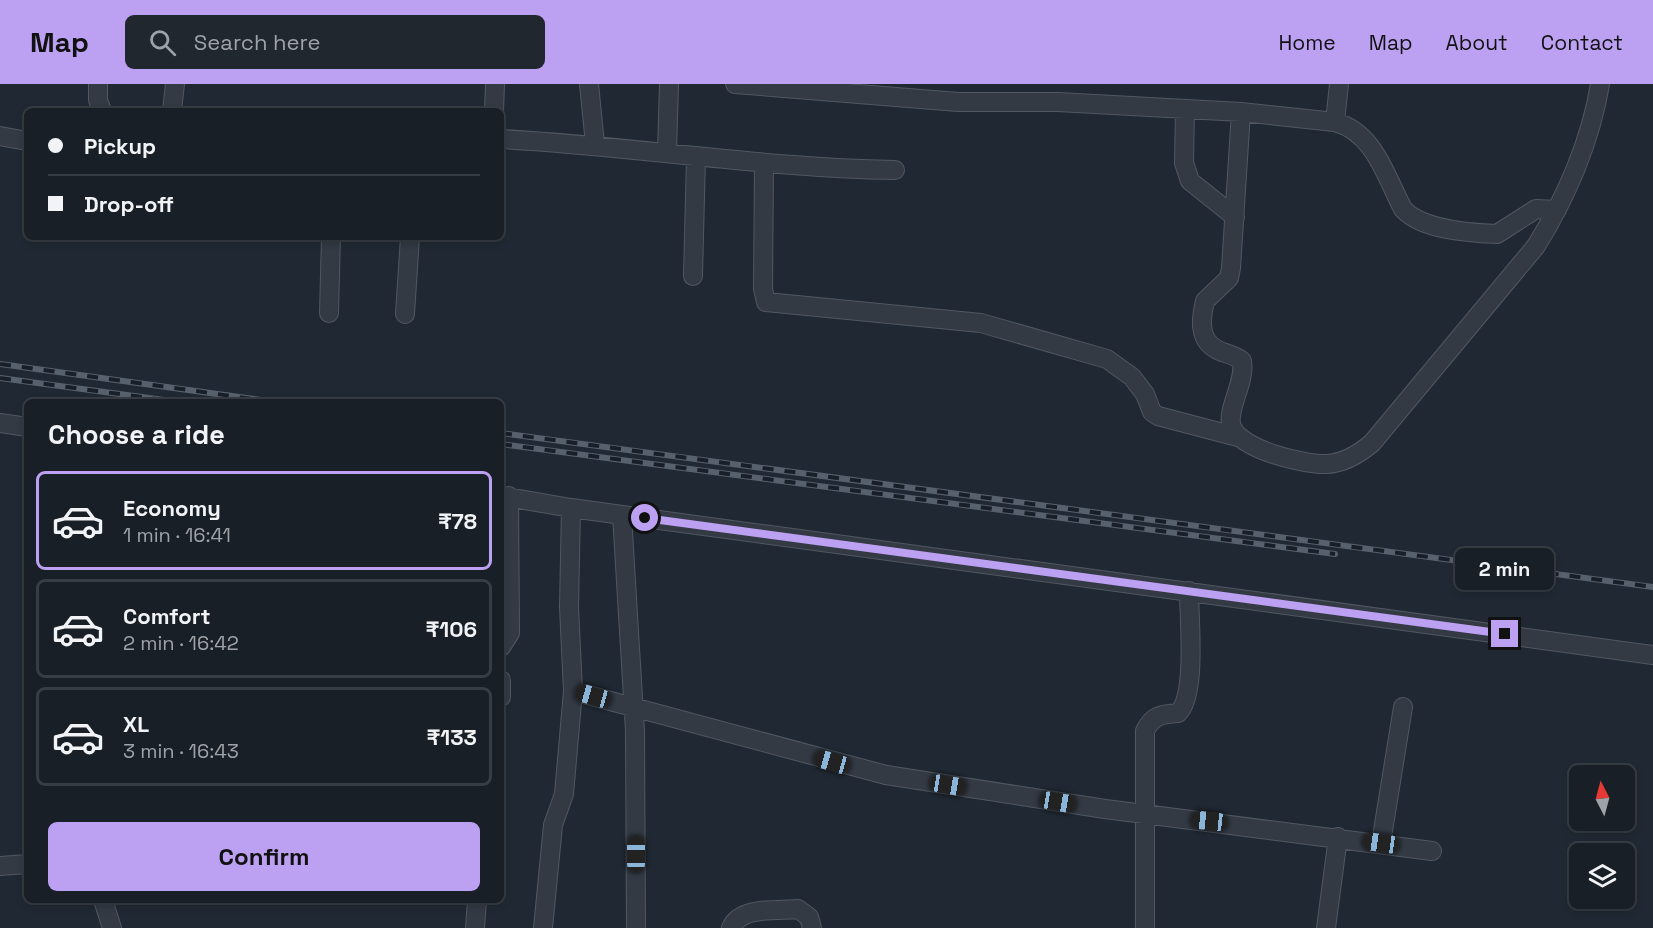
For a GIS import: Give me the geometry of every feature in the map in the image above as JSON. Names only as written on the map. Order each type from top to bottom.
[{"type":"street","points":[[98,84],[98,100],[101,108]]},
{"type":"street","points":[[172,108],[175,84]]},
{"type":"street","points":[[494,108],[495,84]]},
{"type":"street","points":[[589,84],[595,144]]},
{"type":"street","points":[[667,153],[669,84]]},
{"type":"street","points":[[735,84],[864,90],[958,102],[1058,102],[1241,112],[1335,122],[1349,125],[1365,138],[1403,209],[1411,218],[1422,224],[1497,234],[1536,209],[1557,210]]},
{"type":"street","points":[[1335,122],[1340,84]]},
{"type":"street","points":[[764,164],[763,289],[766,302],[981,323],[1107,358],[1132,377],[1145,394],[1152,412],[1158,416],[1238,437],[1267,452],[1327,464],[1358,454],[1387,427],[1524,261],[1557,210],[1590,128],[1600,84]]},
{"type":"street","points":[[1185,109],[1184,163],[1190,181],[1235,217]]},
{"type":"street","points":[[1238,437],[1231,426],[1231,416],[1243,380],[1242,361],[1215,349],[1206,340],[1202,329],[1205,301],[1229,278],[1241,112]]},
{"type":"street","points":[[0,136],[24,140]]},
{"type":"street","points":[[504,139],[595,144],[764,164],[894,171]]},
{"type":"street","points":[[693,276],[696,157]]},
{"type":"street","points":[[329,313],[331,240]]},
{"type":"street","points":[[405,314],[410,240]]},
{"type":"street","points":[[0,423],[24,427]]},
{"type":"street","points":[[504,642],[510,633],[505,496],[571,508],[1653,655]]},
{"type":"street","points":[[543,928],[553,825],[564,794],[573,691],[569,607],[571,508]]},
{"type":"street","points":[[622,515],[633,707],[636,928]]},
{"type":"street","points":[[1145,928],[1145,731],[1150,721],[1159,715],[1178,713],[1186,700],[1190,668],[1189,591]]},
{"type":"street","points":[[573,691],[886,775],[1145,814],[1338,837],[1432,851]]},
{"type":"street","points":[[1381,843],[1403,707]]},
{"type":"street","points":[[1326,928],[1338,837]]},
{"type":"street","points":[[0,866],[24,864]]},
{"type":"street","points":[[104,903],[112,928]]},
{"type":"street","points":[[475,928],[477,903]]},
{"type":"street","points":[[731,928],[737,917],[746,913],[798,909],[809,917],[812,928]]},
{"type":"railway","points":[[0,364],[253,399]]},
{"type":"railway","points":[[0,378],[157,399]]},
{"type":"railway","points":[[504,433],[1653,587]]},
{"type":"railway","points":[[504,444],[1335,554]]},
{"type":"route","points":[[645,518],[1505,634]]}]
